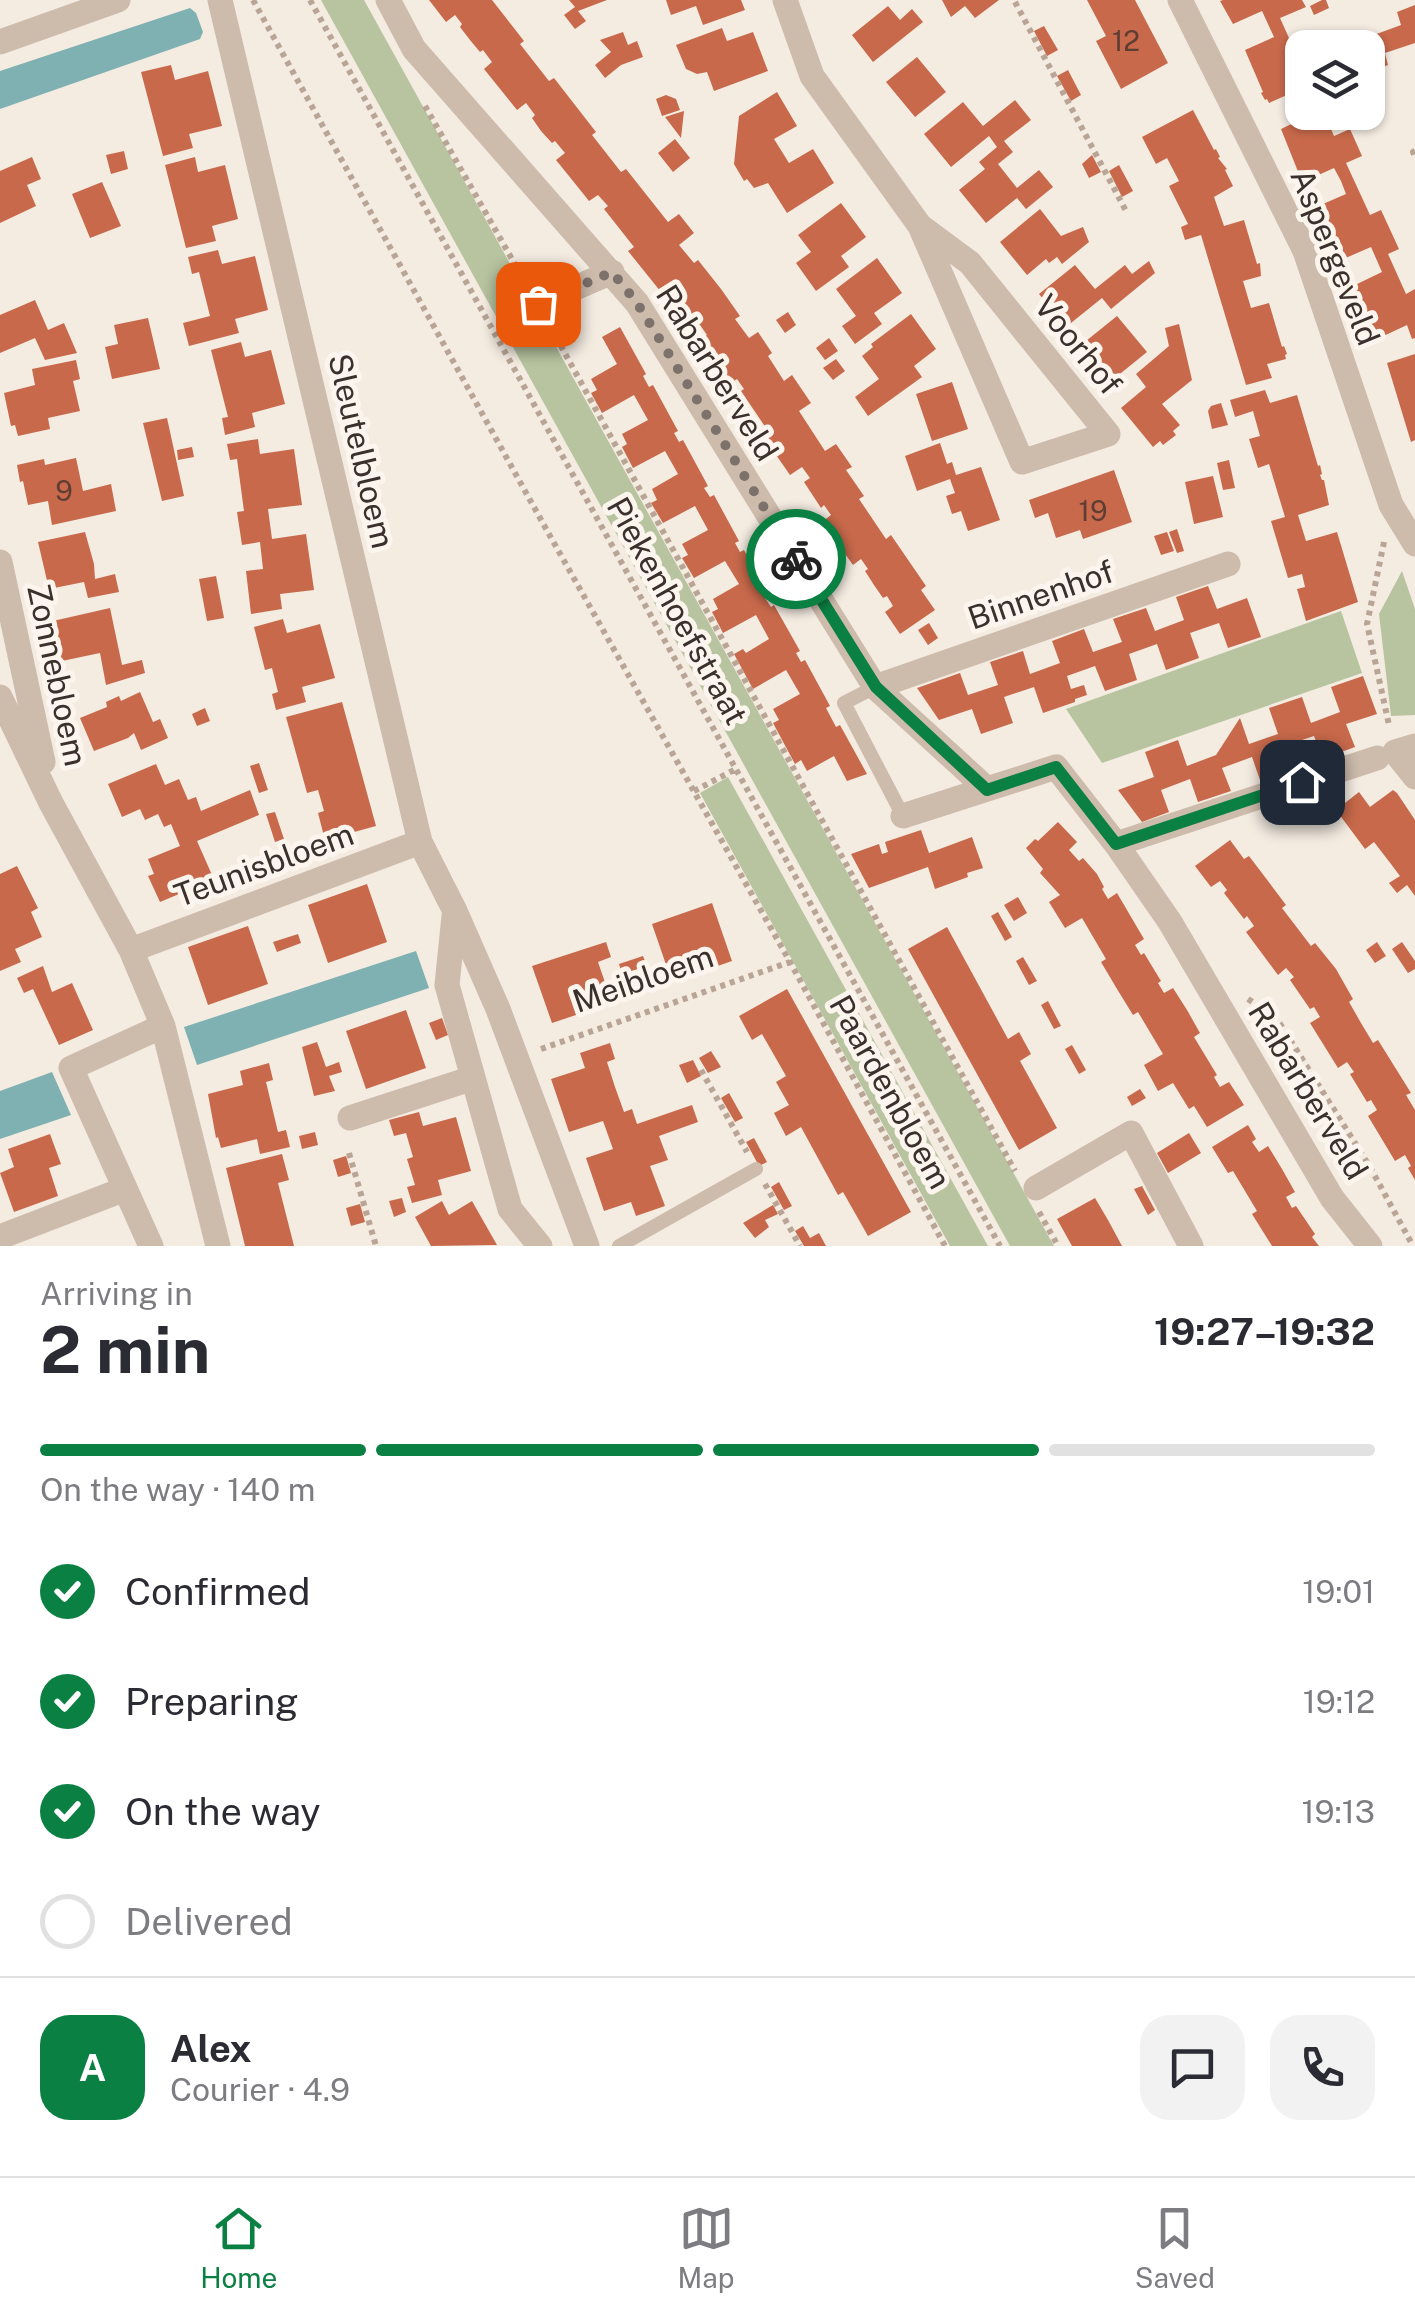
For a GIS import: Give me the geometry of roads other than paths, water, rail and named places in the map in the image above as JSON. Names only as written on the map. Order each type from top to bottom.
[{"type":"street","points":[[0,42],[118,0]]},
{"type":"street","name":"Sleutelbloem","points":[[220,0],[420,842],[517,1058],[586,1246]]},
{"type":"street","name":"Rabarberveld","points":[[388,0],[414,49],[637,303],[876,687],[987,790]]},
{"type":"street","name":"Voorhof","points":[[785,0],[812,76],[920,226],[1022,462],[1108,434],[970,263],[920,226]]},
{"type":"street","name":"Aspergeveld","points":[[1180,0],[1304,251],[1403,501],[1415,544]]},
{"type":"street","name":"Rabarberveld","points":[[538,304],[612,272]]},
{"type":"street","name":"Zonnebloem","points":[[0,562],[51,802]]},
{"type":"street","name":"Binnenhof","points":[[876,687],[1228,564]]},
{"type":"street","name":"Zonnebloem","points":[[0,697],[131,950],[163,1026],[218,1246]]},
{"type":"street","points":[[1116,844],[1396,752],[1415,777]]},
{"type":"street","name":"Rabarberveld","points":[[904,816],[1056,767],[1116,844],[1188,951],[1332,1198],[1370,1246]]},
{"type":"street","name":"Teunisbloem","points":[[131,950],[420,842]]},
{"type":"street","points":[[454,911],[447,984],[510,1210],[540,1246]]},
{"type":"street","points":[[151,1246],[71,1068],[163,1026]]},
{"type":"street","points":[[350,1118],[474,1078]]},
{"type":"street","points":[[1030,1190],[1130,1133],[1191,1246]]},
{"type":"street","points":[[0,1237],[126,1190]]},
{"type":"lane","points":[[876,687],[844,703],[904,816]]},
{"type":"lane","points":[[619,1246],[756,1169]]},
{"type":"water","points":[[190,8],[203,32],[200,39],[0,109],[0,71]]},
{"type":"water","points":[[416,951],[429,988],[197,1065],[184,1027]]},
{"type":"water","points":[[52,1072],[71,1115],[0,1139],[0,1091]]}]
